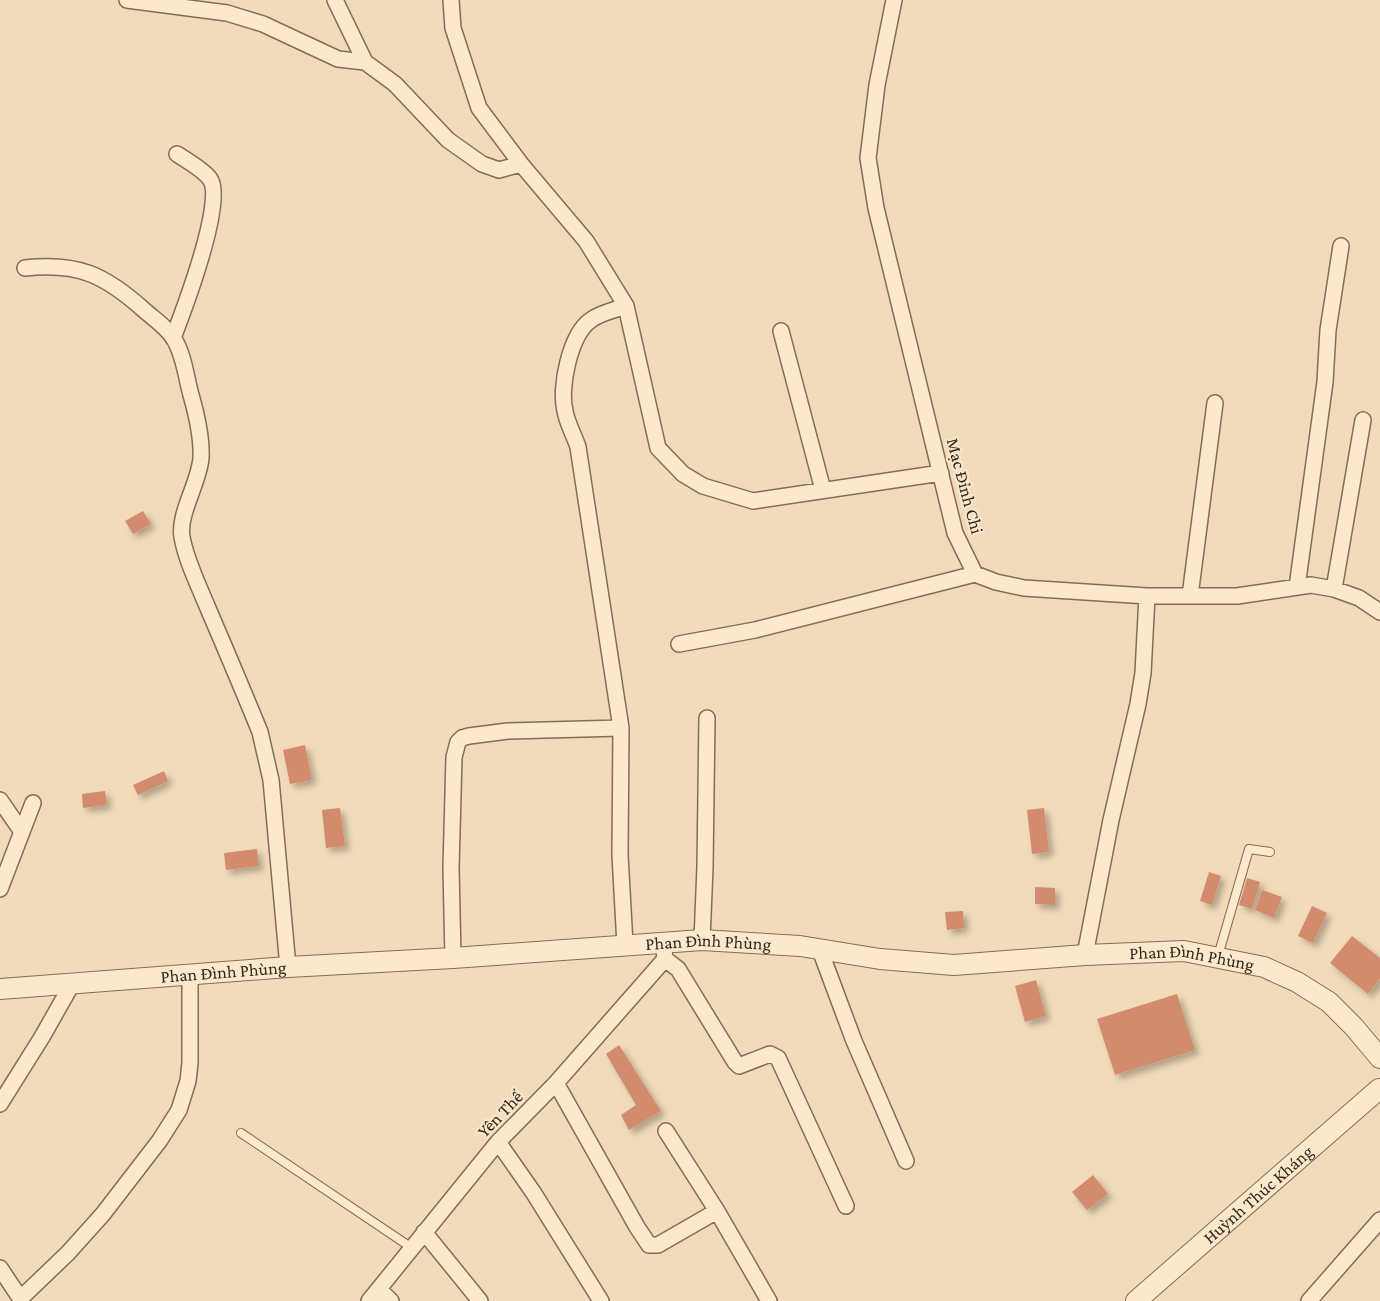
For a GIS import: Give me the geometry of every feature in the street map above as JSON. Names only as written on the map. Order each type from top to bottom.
[{"type":"street","points":[[127,0],[204,5],[262,24],[338,59],[365,62]]},
{"type":"street","points":[[335,0],[365,62],[395,84],[448,140],[482,164],[499,170],[521,164]]},
{"type":"street","points":[[451,0],[453,28],[479,108],[521,164],[586,241],[626,306],[658,448],[684,474],[703,486],[753,501],[940,473]]},
{"type":"street","name":"Mạc Đỉnh Chi","points":[[894,0],[877,85],[868,158],[876,208],[955,533],[975,574]]},
{"type":"street","points":[[173,338],[195,278],[210,223],[215,191],[210,179],[177,154]]},
{"type":"street","points":[[1297,587],[1325,382],[1328,330],[1341,246]]},
{"type":"street","points":[[25,268],[64,266],[94,275],[133,300],[166,330],[173,338],[181,357],[201,443],[199,470],[183,521],[182,535],[199,584],[266,751],[271,780],[288,967]]},
{"type":"street","points":[[626,306],[592,319],[583,327],[572,347],[563,393],[564,411],[580,457],[621,728],[620,855],[626,945]]},
{"type":"street","points":[[781,331],[823,490]]},
{"type":"street","points":[[1190,596],[1215,403]]},
{"type":"street","points":[[1334,588],[1363,420]]},
{"type":"street","points":[[679,644],[755,630],[975,574],[996,582],[1024,588],[1147,596],[1237,596],[1311,585],[1334,588],[1359,598],[1380,612]]},
{"type":"street","points":[[1085,955],[1111,820],[1138,704],[1143,673],[1147,596]]},
{"type":"street","points":[[702,940],[706,856],[707,718]]},
{"type":"street","points":[[453,958],[454,757],[458,742],[469,736],[508,731],[621,728]]},
{"type":"street","points":[[0,800],[22,832]]},
{"type":"street","points":[[0,889],[33,803]]},
{"type":"street","name":"Phan Đình Phùng","points":[[0,989],[626,945],[664,951],[702,940],[800,946],[880,959],[954,964],[1184,951],[1264,967],[1297,982],[1329,1002],[1380,1058]]},
{"type":"street","points":[[820,950],[854,1041],[906,1161]]},
{"type":"street","points":[[664,951],[678,969],[739,1066],[770,1054],[778,1058],[846,1206]]},
{"type":"street","name":"Yên Thế","points":[[374,1295],[498,1142],[556,1083],[664,951]]},
{"type":"street","points":[[0,1268],[21,1300],[103,1214],[160,1140],[179,1110],[188,1081],[190,976]]},
{"type":"street","points":[[0,1104],[72,984]]},
{"type":"street","points":[[1380,1065],[1375,1075],[1380,1089]]},
{"type":"street","points":[[556,1083],[649,1245],[657,1245],[717,1210]]},
{"type":"street","name":"Huỳnh Thúc Kháng","points":[[1141,1299],[1380,1089]]},
{"type":"street","points":[[666,1131],[717,1210],[769,1301]]},
{"type":"street","points":[[498,1142],[533,1192],[601,1301]]},
{"type":"street","points":[[1309,1301],[1380,1220]]},
{"type":"street","points":[[424,1232],[480,1301]]},
{"type":"street","points":[[374,1295],[391,1301]]},
{"type":"lane","points":[[1218,957],[1249,849],[1270,852]]},
{"type":"lane","points":[[242,1133],[412,1248]]},
{"type":"building","points":[[143,511],[151,524],[133,534],[125,521]]},
{"type":"building","points":[[305,745],[312,780],[290,784],[283,750]]},
{"type":"building","points":[[164,771],[168,781],[138,795],[133,785]]},
{"type":"building","points":[[105,791],[107,805],[83,808],[82,794]]},
{"type":"building","points":[[340,808],[345,846],[326,848],[322,810]]},
{"type":"building","points":[[1044,808],[1049,852],[1032,854],[1027,810]]},
{"type":"building","points":[[257,849],[259,866],[226,870],[224,853]]},
{"type":"building","points":[[1209,872],[1221,876],[1212,905],[1200,901]]},
{"type":"building","points":[[1247,878],[1260,882],[1252,909],[1239,905]]},
{"type":"building","points":[[1035,887],[1055,888],[1055,905],[1035,904]]},
{"type":"building","points":[[1262,890],[1282,897],[1274,918],[1255,910]]},
{"type":"building","points":[[1312,906],[1327,913],[1313,943],[1298,936]]},
{"type":"building","points":[[963,911],[964,928],[947,930],[945,912]]},
{"type":"building","points":[[1352,936],[1380,958],[1380,979],[1368,994],[1330,963]]},
{"type":"building","points":[[1036,980],[1046,1016],[1025,1022],[1015,986]]},
{"type":"building","points":[[1177,994],[1195,1050],[1115,1075],[1097,1019]]},
{"type":"building","points":[[619,1045],[661,1111],[629,1130],[621,1115],[636,1105],[606,1054]]},
{"type":"building","points":[[1093,1175],[1108,1194],[1087,1210],[1072,1192]]}]
